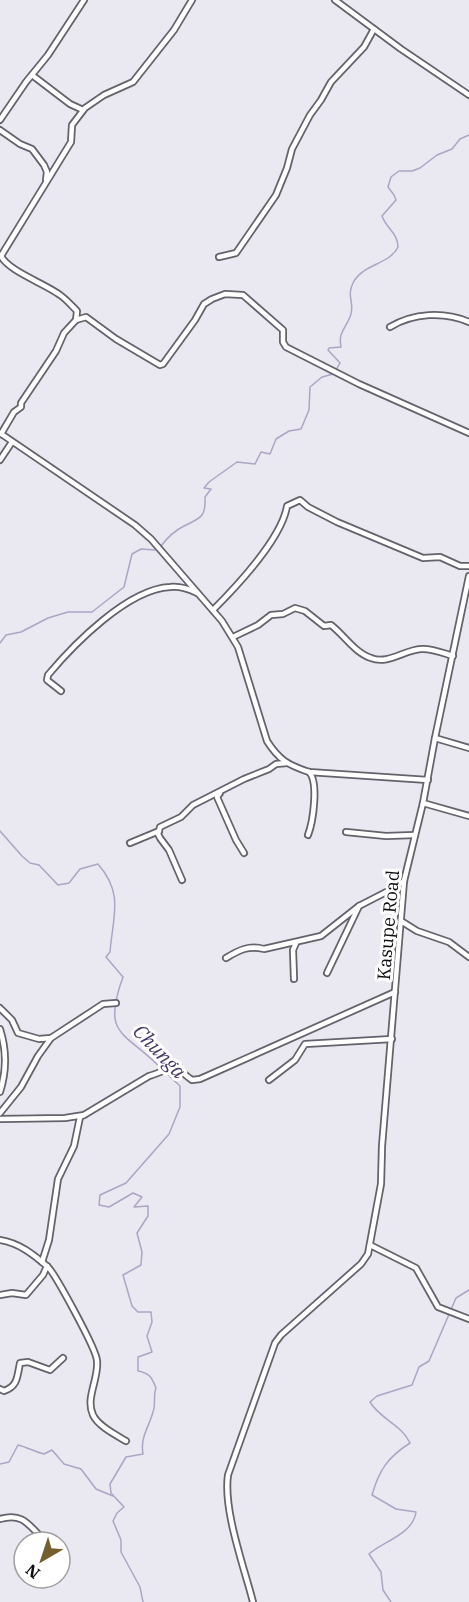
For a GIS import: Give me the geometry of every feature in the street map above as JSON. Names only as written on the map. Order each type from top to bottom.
[{"type":"street","points":[[0,120],[48,55],[84,0]]},
{"type":"street","points":[[76,320],[77,311],[62,296],[21,272],[3,260],[1,256],[71,142],[72,125],[83,110],[104,94],[133,82],[174,30],[192,0]]},
{"type":"street","points":[[335,0],[469,95]]},
{"type":"street","points":[[219,257],[236,253],[273,200],[287,168],[292,149],[305,123],[331,82],[364,47],[374,29]]},
{"type":"street","points":[[32,75],[70,104],[83,110]]},
{"type":"street","points":[[0,130],[20,144],[32,149],[47,172],[46,182]]},
{"type":"street","points":[[428,780],[309,772],[287,763],[275,754],[267,741],[233,637],[161,549],[135,525],[1,434],[45,370],[64,333],[76,320],[86,317],[116,339],[160,365],[163,364],[206,302],[225,294],[241,295],[283,330],[283,342],[286,347],[359,384],[469,433]]},
{"type":"street","points":[[390,327],[423,314],[463,319],[469,322]]},
{"type":"street","points":[[0,460],[12,442]]},
{"type":"street","points":[[213,610],[262,553],[285,518],[287,506],[297,500],[337,522],[423,558],[440,557],[460,566],[469,566]]},
{"type":"street","name":"Kasupe Road","points":[[370,1245],[381,1184],[382,1146],[404,881],[428,780],[469,576]]},
{"type":"street","points":[[61,691],[47,680],[48,675],[74,645],[128,601],[153,590],[170,586],[200,595]]},
{"type":"street","points":[[233,637],[258,625],[271,615],[283,614],[296,608],[305,611],[324,626],[331,625],[358,650],[372,659],[395,658],[412,650],[424,648],[453,656]]},
{"type":"street","points":[[435,738],[469,748]]},
{"type":"street","points":[[182,880],[169,850],[160,838],[160,827],[180,817],[193,805],[276,764],[287,763]]},
{"type":"street","points":[[308,835],[315,783],[314,777],[309,772]]},
{"type":"street","points":[[221,791],[217,797],[244,853]]},
{"type":"street","points":[[423,803],[469,816]]},
{"type":"street","points":[[130,843],[159,831]]},
{"type":"street","points":[[346,832],[386,836],[415,835]]},
{"type":"street","points":[[226,958],[243,948],[264,949],[321,936],[359,906],[404,881]]},
{"type":"street","points":[[327,973],[359,906]]},
{"type":"street","points":[[401,921],[417,931],[449,942],[468,955]]},
{"type":"street","points":[[294,979],[296,943]]},
{"type":"street","points":[[42,1262],[49,1240],[58,1179],[74,1146],[80,1117],[149,1076],[176,1068],[192,1080],[200,1079],[395,992]]},
{"type":"street","points":[[0,1113],[21,1087],[51,1038],[103,1004],[114,1003]]},
{"type":"street","points":[[0,1008],[12,1020],[18,1033],[39,1039],[51,1038]]},
{"type":"street","points":[[0,1029],[6,1055],[5,1075],[0,1092]]},
{"type":"street","points":[[269,1080],[295,1060],[305,1044],[392,1039]]},
{"type":"street","points":[[0,1119],[65,1118],[84,1115]]},
{"type":"street","points":[[0,1240],[17,1244],[53,1272],[98,1360],[91,1399],[93,1414],[96,1420],[126,1441]]},
{"type":"street","points":[[253,1602],[226,1493],[228,1475],[275,1343],[281,1335],[366,1259],[370,1245],[416,1268],[434,1302],[447,1311],[469,1318]]},
{"type":"street","points":[[0,1295],[12,1293],[26,1295],[43,1275],[47,1266]]},
{"type":"street","points":[[0,1389],[4,1391],[12,1388],[16,1383],[20,1363],[27,1362],[50,1370],[63,1358]]},
{"type":"street","points":[[0,1519],[14,1516],[22,1519],[34,1530]]},
{"type":"waterway","points":[[336,370],[340,363],[328,350],[341,347],[341,335],[352,312],[350,291],[354,281],[358,275],[389,257],[398,247],[394,234],[382,216],[396,200],[388,187],[391,177],[399,171],[412,171],[420,168],[437,155],[452,149],[460,139],[469,135]]},
{"type":"waterway","points":[[161,546],[174,532],[201,516],[205,497],[211,489],[204,488],[209,482],[237,462],[255,464],[261,452],[270,454],[276,439],[289,431],[301,429],[309,410],[310,387],[322,377],[333,374]]},
{"type":"waterway","points":[[0,643],[6,635],[21,632],[48,618],[68,612],[92,612],[124,587],[132,554],[141,549],[155,550]]},
{"type":"waterway","name":"Chunga","points":[[0,831],[22,856],[30,863],[39,865],[58,885],[69,883],[80,869],[98,864],[106,875],[111,885],[115,905],[110,952],[106,957],[123,977],[117,997],[116,1022],[120,1031],[162,1069]]},
{"type":"waterway","name":"Chunga","points":[[143,1602],[140,1587],[121,1552],[121,1540],[113,1521],[124,1507],[111,1493],[110,1484],[126,1457],[143,1454],[144,1437],[154,1406],[156,1388],[153,1381],[150,1376],[138,1371],[138,1357],[152,1352],[147,1336],[152,1322],[151,1312],[138,1312],[132,1306],[123,1275],[141,1265],[142,1252],[137,1233],[148,1216],[148,1206],[134,1207],[142,1197],[133,1193],[109,1207],[99,1205],[100,1195],[126,1183],[169,1134],[180,1107],[180,1086],[165,1072]]},
{"type":"waterway","points":[[391,1602],[383,1590],[381,1572],[369,1554],[404,1532],[414,1520],[416,1512],[396,1509],[372,1495],[385,1465],[410,1443],[402,1431],[379,1413],[370,1402],[377,1396],[412,1385],[419,1367],[429,1361],[456,1298],[469,1290]]},
{"type":"waterway","points":[[0,1464],[9,1462],[18,1445],[44,1454],[52,1450],[64,1464],[81,1469],[96,1489],[113,1496]]}]
